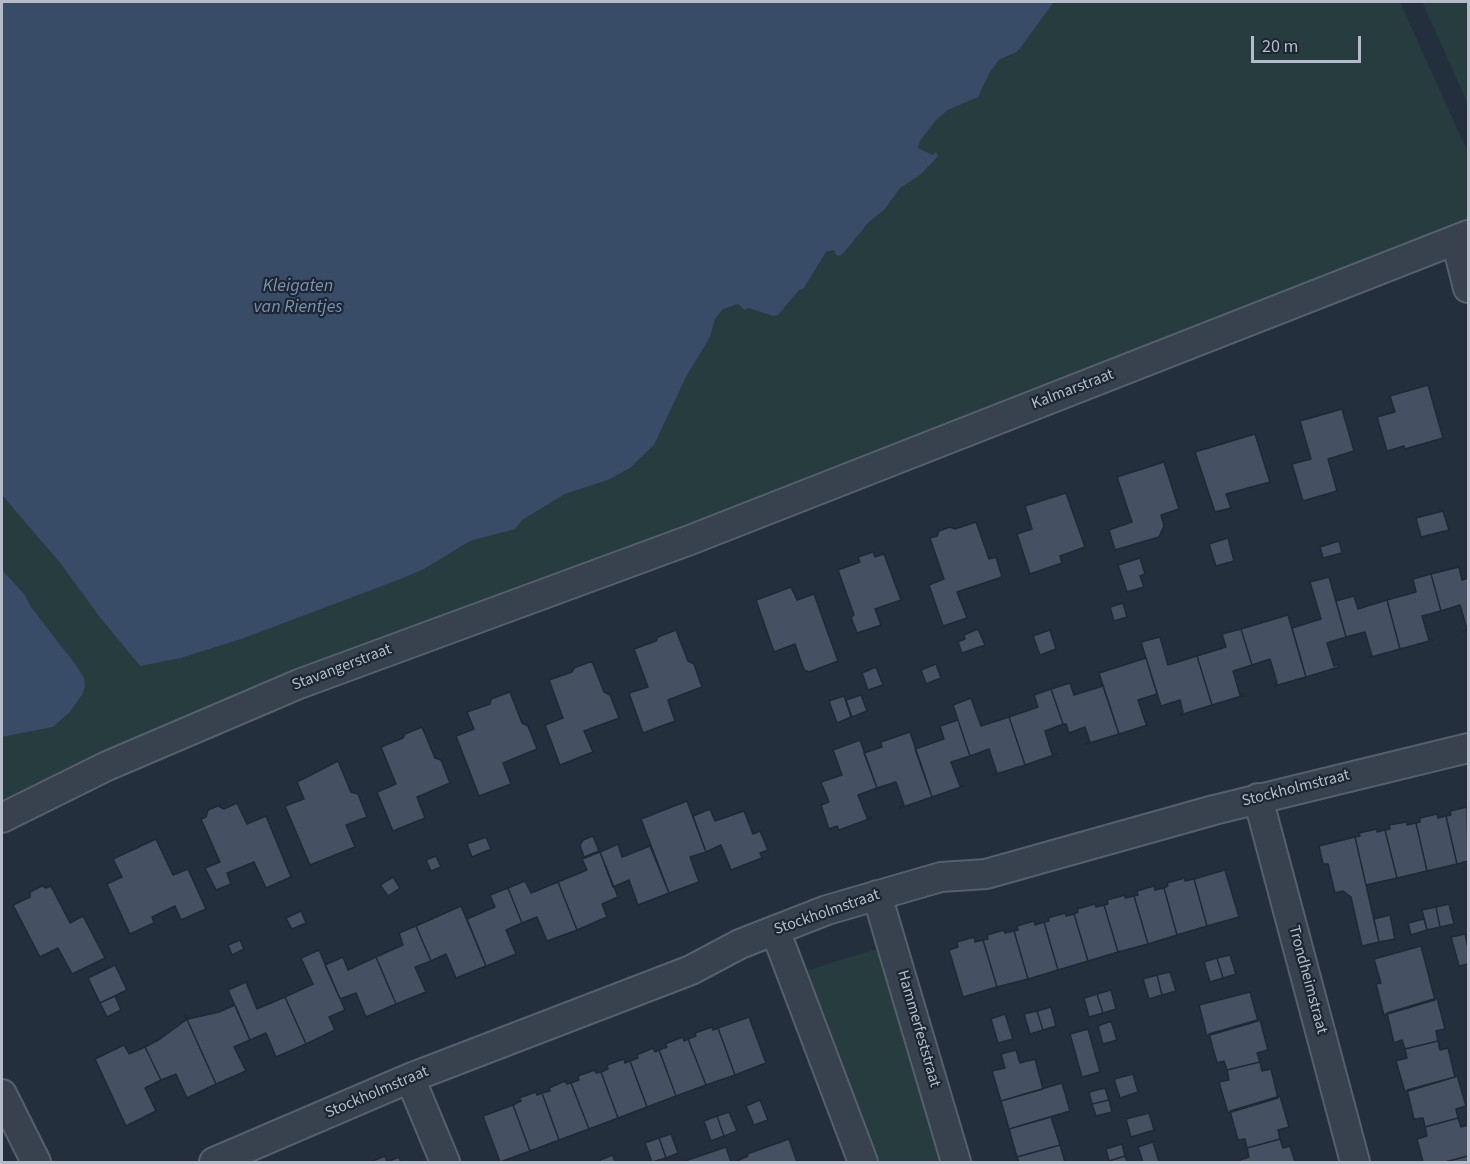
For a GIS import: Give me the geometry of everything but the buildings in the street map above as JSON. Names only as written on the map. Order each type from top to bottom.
[{"type":"street","name":"Kalmarstraat","points":[[690,540],[1462,238],[1468,288]]},
{"type":"street","name":"Stavangerstraat","points":[[2,818],[107,766],[299,684],[690,540]]},
{"type":"street","name":"Stockholmstraat","points":[[214,1162],[410,1078],[691,970],[740,944],[827,910],[941,877],[986,874],[1258,798],[1468,748]]},
{"type":"street","name":"Trondheimstraat","points":[[1258,798],[1355,1162]]},
{"type":"street","name":"Hammerfeststraat","points":[[878,896],[956,1162]]},
{"type":"street","points":[[775,930],[863,1162]]},
{"type":"street","points":[[410,1078],[445,1162]]},
{"type":"street","points":[[2,1094],[36,1162]]},
{"type":"green space","points":[[1054,2],[1400,2],[1468,153],[1468,225],[2,806],[2,737],[53,727],[70,712],[82,695],[76,665],[31,607],[25,595],[2,570],[2,495],[61,564],[98,615],[140,666],[181,658],[244,638],[424,569],[470,541],[515,529],[522,520],[551,501],[608,480],[630,468],[654,445],[686,377],[710,337],[715,319],[723,309],[738,304],[745,309],[771,315],[780,311],[799,290],[804,288],[826,252],[834,250],[840,256],[868,223],[885,209],[900,188],[920,175],[933,155],[918,148],[920,141],[936,120],[948,110],[978,97],[990,72],[999,60],[1011,56]]},
{"type":"green space","points":[[1422,2],[1468,2],[1468,104],[1434,28]]},
{"type":"green space","points":[[883,947],[945,1162],[873,1162],[802,972]]},
{"type":"water","name":"Kleigaten van Rientjes","points":[[2,2],[1054,2],[1017,52],[999,60],[990,72],[978,97],[948,110],[936,120],[920,141],[918,148],[933,155],[936,152],[938,156],[920,175],[900,188],[885,209],[868,223],[840,256],[836,255],[834,250],[826,252],[804,288],[799,290],[778,315],[773,316],[748,308],[745,310],[738,304],[723,309],[715,319],[710,337],[686,377],[654,445],[630,468],[608,480],[565,494],[522,520],[515,529],[470,541],[424,569],[403,578],[244,638],[181,658],[140,666],[98,615],[61,564],[2,495]]},
{"type":"water","points":[[2,570],[25,595],[31,607],[76,665],[84,678],[85,686],[82,695],[70,712],[53,727],[2,737]]}]
